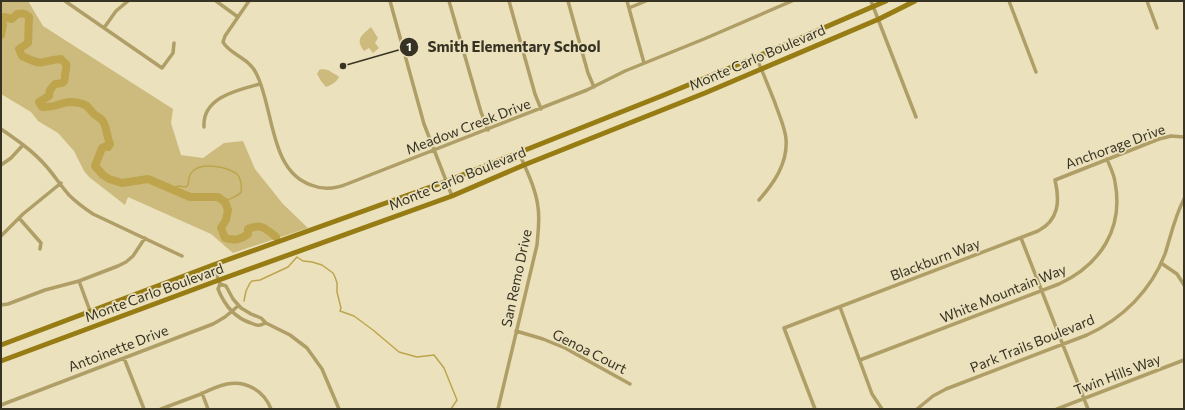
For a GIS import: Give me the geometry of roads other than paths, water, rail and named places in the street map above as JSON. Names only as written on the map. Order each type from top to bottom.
[{"type":"main road","name":"Monte Carlo Boulevard","points":[[1,344],[213,265],[447,181],[664,95],[886,1]]},
{"type":"main road","name":"Monte Carlo Boulevard","points":[[1,361],[452,196],[524,165],[705,93],[879,19],[915,1]]},
{"type":"street","points":[[65,1],[162,68],[173,53],[174,43]]},
{"type":"street","points":[[104,28],[116,11],[128,1]]},
{"type":"street","points":[[216,1],[238,17],[249,1]]},
{"type":"street","points":[[390,1],[422,118],[452,196]]},
{"type":"street","points":[[449,1],[481,112],[488,130]]},
{"type":"street","points":[[508,1],[535,94],[541,109]]},
{"type":"street","points":[[568,1],[588,73],[594,87]]},
{"type":"street","points":[[627,1],[644,63]]},
{"type":"street","points":[[629,8],[646,1]]},
{"type":"street","name":"Meadow Creek Drive","points":[[238,17],[224,38],[223,42],[226,47],[242,57],[251,65],[255,72],[260,84],[283,162],[290,172],[296,177],[310,185],[328,188],[343,186],[541,109],[594,87],[620,73],[792,1]]},
{"type":"street","points":[[871,1],[916,117]]},
{"type":"street","points":[[1009,1],[1036,72]]},
{"type":"street","points":[[1146,1],[1157,28]]},
{"type":"street","points":[[756,57],[782,124],[786,144],[784,159],[780,170],[771,186],[759,200]]},
{"type":"street","points":[[204,127],[203,122],[205,115],[220,98],[230,93],[260,84]]},
{"type":"street","points":[[1,129],[23,144],[45,165],[81,206],[106,222],[145,238],[182,256]]},
{"type":"street","name":"Anchorage Drive","points":[[1055,180],[1165,137],[1184,137]]},
{"type":"street","points":[[1,165],[23,144]]},
{"type":"street","name":"San Remo Drive","points":[[498,409],[537,245],[539,226],[538,205],[519,153]]},
{"type":"street","name":"White Mountain Way","points":[[860,360],[1042,291],[1081,272],[1095,258],[1109,238],[1116,215],[1117,195],[1114,178],[1107,159]]},
{"type":"street","name":"Blackburn Way","points":[[815,409],[784,328],[1042,229],[1057,210],[1058,201],[1055,180]]},
{"type":"street","points":[[1,236],[19,218],[61,184]]},
{"type":"street","name":"Park Trails Boulevard","points":[[916,409],[933,396],[946,389],[1096,331],[1119,316],[1133,304],[1153,278],[1161,263],[1184,199]]},
{"type":"street","points":[[19,218],[41,243],[40,249]]},
{"type":"street","points":[[1,305],[8,304],[45,290],[79,281],[118,266],[126,262],[136,252],[145,238]]},
{"type":"street","points":[[1020,238],[1088,409]]},
{"type":"street","points":[[1161,263],[1177,274],[1184,285]]},
{"type":"street","points":[[213,265],[219,282],[218,289],[224,302],[232,311],[243,320],[250,323],[260,326],[266,323]]},
{"type":"street","points":[[79,281],[90,311]]},
{"type":"street","points":[[219,282],[226,286],[238,306],[261,318],[266,323],[283,330],[296,338],[311,353],[322,369],[339,409]]},
{"type":"street","name":"Antoinette Drive","points":[[1,405],[217,322],[238,306]]},
{"type":"street","points":[[840,307],[872,394],[882,409]]},
{"type":"street","name":"Genoa Court","points":[[516,331],[560,346],[630,384]]},
{"type":"street","points":[[124,358],[144,409]]},
{"type":"street","name":"Twin Hills Way","points":[[1057,409],[1184,360]]},
{"type":"street","points":[[161,409],[227,384],[236,383],[244,384],[260,392],[271,409]]},
{"type":"street","points":[[202,393],[208,409]]},
{"type":"waterway","points":[[1,18],[4,17],[12,19],[20,13],[29,17],[28,43],[19,49],[22,56],[39,62],[61,59],[66,64],[65,80],[62,83],[55,84],[50,90],[49,96],[39,102],[42,107],[50,107],[69,102],[81,103],[87,106],[103,121],[110,144],[108,147],[106,146],[102,148],[95,166],[103,175],[109,179],[122,183],[148,179],[190,197],[218,197],[225,202],[228,210],[226,220],[221,228],[225,238],[234,240],[240,239],[248,234],[248,229],[253,227],[266,229],[276,237]]},
{"type":"waterway","points":[[1,21],[3,25],[1,35]]},
{"type":"waterway","points":[[171,190],[178,186],[186,187],[188,185],[190,174],[197,168],[215,166],[233,171],[237,174],[241,183],[240,194],[225,202]]},
{"type":"waterway","points":[[244,301],[246,291],[252,281],[260,280],[288,267],[297,257],[303,261],[322,265],[333,273],[335,277],[341,308],[340,311],[354,316],[399,352],[417,357],[434,355],[444,368],[457,400],[451,409]]},
{"type":"place","name":"Smith Elementary School","points":[[343,66]]}]
